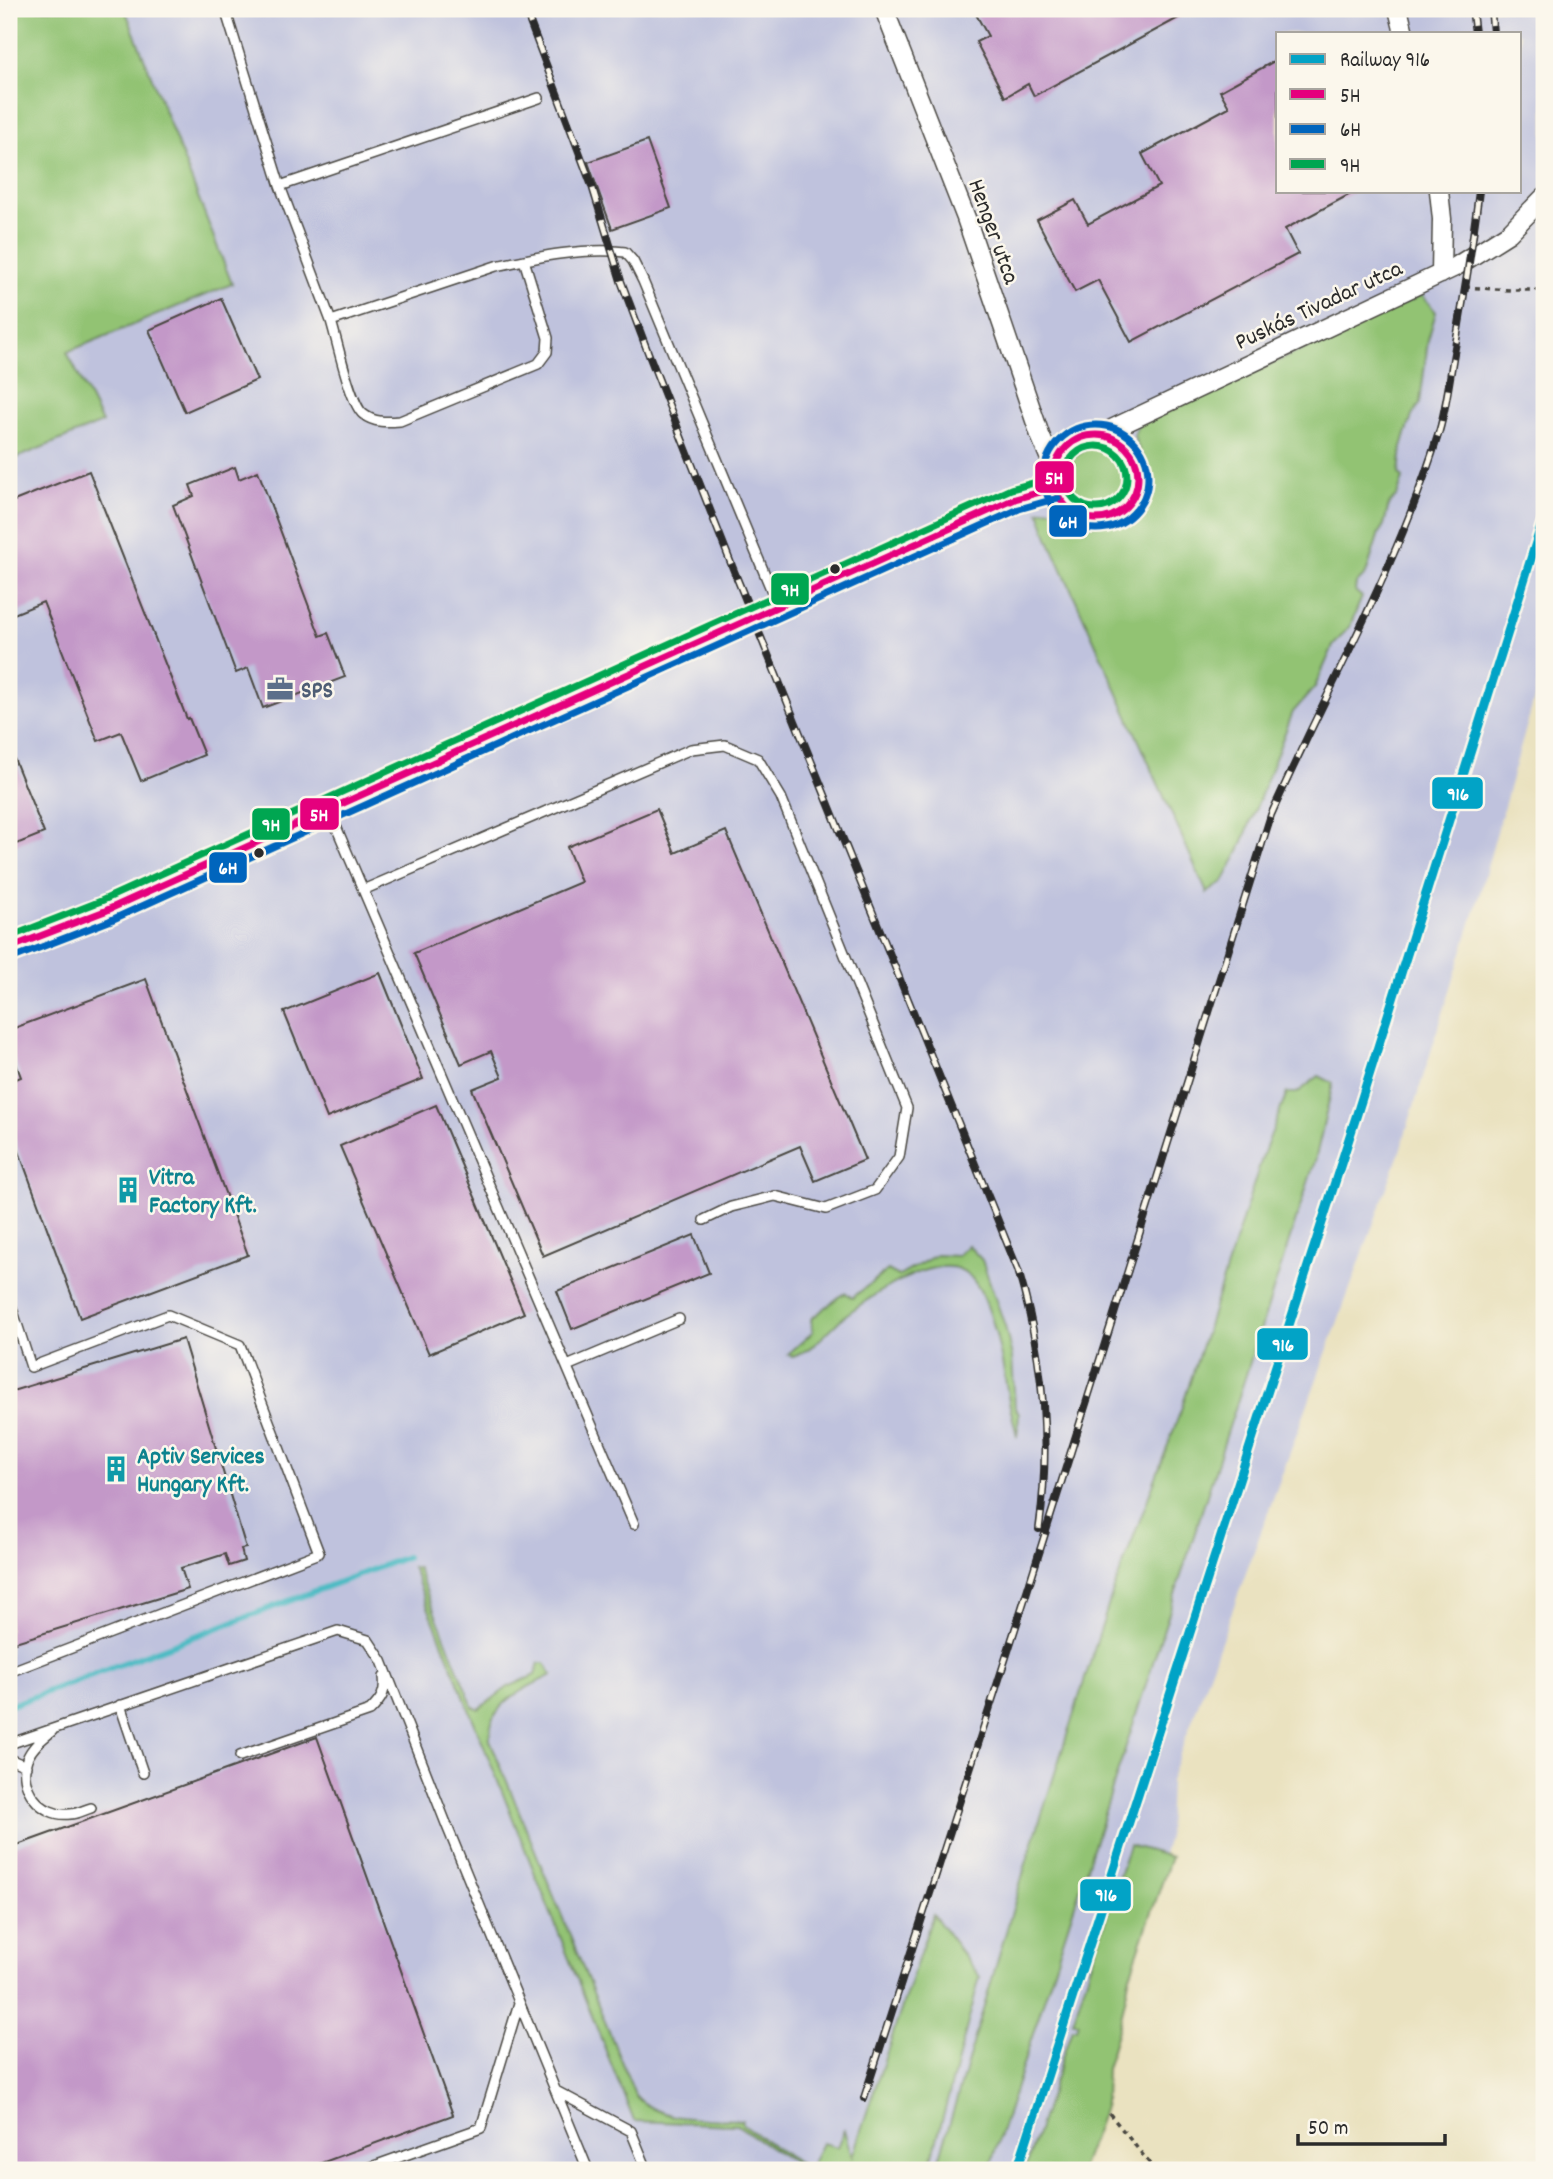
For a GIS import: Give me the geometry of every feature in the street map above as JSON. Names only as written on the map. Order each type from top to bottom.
[{"type":"street","name":"Henger utca","points":[[884,9],[966,218],[1055,479]]},
{"type":"street","points":[[1398,9],[1405,32]]},
{"type":"street","points":[[1439,192],[1442,219],[1441,274]]},
{"type":"street","name":"Puskás Tivadar utca","points":[[1055,479],[1060,457],[1080,439],[1099,435],[1441,274],[1484,251],[1509,233],[1544,197]]},
{"type":"street","points":[[9,948],[105,911],[1055,479],[1065,505],[1088,517],[1107,517],[1125,507],[1134,495],[1138,482],[1136,462],[1124,445],[1099,435]]},
{"type":"lane","points":[[225,9],[280,186],[331,321],[354,400],[362,413],[373,420],[400,421],[538,364],[547,352],[548,338],[524,260]]},
{"type":"lane","points":[[280,186],[538,98]]},
{"type":"lane","points":[[331,321],[496,266],[524,260],[625,252],[634,261],[778,606]]},
{"type":"lane","points":[[363,890],[691,749],[725,745],[758,759],[781,797],[907,1108],[899,1157],[875,1190],[826,1209],[775,1196],[731,1207],[704,1220]]},
{"type":"lane","points":[[328,810],[634,1524]]},
{"type":"lane","points":[[9,1299],[31,1367],[168,1315],[240,1345],[319,1553],[9,1672]]},
{"type":"lane","points":[[567,1366],[679,1319]]},
{"type":"lane","points":[[9,1744],[338,1631],[369,1640],[382,1661],[588,2170]]},
{"type":"lane","points":[[240,1756],[370,1711],[381,1700],[386,1689],[382,1661]]},
{"type":"lane","points":[[120,1705],[143,1773]]},
{"type":"lane","points":[[56,1727],[38,1742],[27,1759],[24,1775],[29,1791],[40,1806],[52,1813],[68,1815],[91,1808]]},
{"type":"lane","points":[[9,1759],[26,1766]]},
{"type":"lane","points":[[363,2170],[481,2128],[519,2003]]},
{"type":"lane","points":[[556,2091],[631,2130],[647,2170]]},
{"type":"path","points":[[1465,287],[1544,290]]},
{"type":"path","points":[[1109,2113],[1155,2170]]},
{"type":"shaded area","points":[[125,9],[1544,9],[1544,663],[1476,907],[1399,1154],[1170,1781],[1168,1837],[1071,2170],[9,2170],[9,461],[102,423],[67,353],[232,284]]},
{"type":"green space","points":[[9,9],[125,9],[232,284],[67,352],[102,423],[9,461]]},
{"type":"green space","points":[[1422,295],[1436,312],[1428,340],[1420,403],[1412,416],[1402,447],[1399,474],[1403,478],[1397,496],[1389,504],[1366,574],[1356,584],[1355,591],[1362,597],[1350,626],[1333,646],[1315,687],[1293,712],[1240,849],[1223,882],[1207,893],[1049,540],[1039,511],[1053,509],[1084,523],[1107,523],[1118,519],[1136,505],[1145,483],[1145,466],[1134,435],[1138,425]]},
{"type":"green space","points":[[1091,447],[1103,447],[1122,460],[1127,477],[1125,489],[1114,502],[1103,507],[1091,507],[1072,494],[1067,483],[1067,471],[1080,452]]},
{"type":"green space","points":[[1319,1076],[1333,1083],[1315,1161],[989,2170],[936,2170],[1025,1867],[1110,1600],[1181,1410],[1263,1155],[1287,1093],[1297,1093]]},
{"type":"green space","points":[[968,1245],[982,1260],[1005,1326],[1012,1357],[1015,1408],[1019,1414],[1017,1437],[988,1308],[980,1290],[970,1277],[959,1269],[932,1268],[901,1280],[847,1314],[808,1349],[793,1357],[788,1354],[813,1332],[811,1319],[839,1297],[846,1293],[852,1298],[888,1270],[899,1276],[936,1255],[957,1256]]},
{"type":"green space","points":[[412,1567],[417,1568],[473,1707],[479,1709],[508,1687],[535,1675],[539,1663],[545,1663],[552,1675],[519,1692],[501,1707],[494,1717],[490,1740],[635,2095],[657,2111],[671,2115],[742,2120],[743,2125],[809,2170],[805,2170],[737,2125],[634,2121]]},
{"type":"green space","points":[[1129,1845],[1171,1857],[1130,1975],[1120,2023],[1106,2069],[1105,2103],[1101,2116],[1081,2170],[1025,2170],[1072,2028],[1076,2028],[1078,2022],[1073,2021]]},
{"type":"green space","points":[[933,1914],[980,1977],[929,2170],[809,2170],[822,2143],[837,2147],[844,2130],[852,2157]]},
{"type":"building","points":[[973,9],[1195,9],[1034,96],[1028,84],[1005,97],[976,42],[988,36]]},
{"type":"building","points":[[1276,60],[1276,192],[1354,192],[1285,229],[1298,254],[1131,342],[1098,280],[1075,292],[1037,220],[1075,200],[1088,224],[1159,186],[1142,154],[1229,107],[1220,91]]},
{"type":"building","points":[[647,141],[671,208],[612,229],[588,162]]},
{"type":"building","points":[[221,298],[257,380],[185,412],[149,330]]},
{"type":"building","points":[[235,467],[239,479],[258,471],[320,636],[328,633],[345,677],[263,708],[248,668],[236,673],[173,505],[194,496],[190,485]]},
{"type":"building","points":[[89,471],[187,719],[189,718],[204,755],[141,781],[121,732],[98,741],[43,602],[9,616],[9,503]]},
{"type":"building","points":[[9,746],[44,833],[9,847]]},
{"type":"building","points":[[657,809],[675,853],[726,831],[865,1160],[815,1181],[800,1146],[543,1256],[472,1089],[502,1077],[491,1051],[461,1064],[414,953],[581,882],[567,847]]},
{"type":"building","points":[[380,973],[423,1079],[327,1118],[284,1012]]},
{"type":"building","name":"Vitra Factory Kft.","points":[[146,979],[248,1255],[80,1318],[9,1124],[9,1082],[21,1077],[9,1045],[9,1030]]},
{"type":"building","points":[[436,1105],[524,1313],[429,1354],[340,1146]]},
{"type":"building","points":[[694,1235],[709,1273],[572,1329],[557,1291]]},
{"type":"building","name":"Aptiv Services Hungary Kft.","points":[[183,1339],[246,1548],[241,1549],[244,1561],[229,1566],[225,1554],[181,1568],[188,1589],[9,1644],[9,1392]]},
{"type":"building","points":[[317,1737],[453,2115],[302,2170],[9,2170],[9,1848]]},
{"type":"waterway","points":[[9,1706],[406,1557]]},
{"type":"railway","points":[[525,9],[592,186],[621,281],[649,355],[1018,1270],[1034,1334],[1042,1398],[1044,1464],[1039,1529]]},
{"type":"railway","points":[[1472,9],[1475,32]]},
{"type":"railway","points":[[1491,9],[1493,32]]},
{"type":"railway","points":[[864,2098],[1018,1620],[1271,815],[1383,578],[1439,432],[1479,192]]},
{"type":"rail line","name":"916","points":[[1017,2170],[1356,1117],[1544,517]]},
{"type":"transit line","name":"6H","points":[[1096,425],[1116,429],[1133,440],[1144,457],[1148,477],[1144,497],[1133,514],[1116,525],[1096,529],[1076,525],[1059,514],[1048,497],[1044,477],[1048,457],[1059,440],[1076,429],[1096,425]]},
{"type":"transit line","name":"5H","points":[[1096,435],[1119,442],[1131,454],[1138,477],[1131,500],[1119,512],[1096,519],[1073,512],[1061,500],[1054,477],[1061,454],[1073,442],[1096,435]]},
{"type":"transit line","name":"9H","points":[[1096,446],[1108,448],[1118,455],[1125,465],[1127,477],[1125,489],[1118,499],[1108,506],[1096,508],[1084,506],[1074,499],[1067,489],[1065,477],[1067,465],[1074,455],[1084,448],[1096,446]]},
{"type":"transit line","name":"9H","points":[[9,937],[101,901],[1011,489],[1052,478]]},
{"type":"transit line","name":"5H","points":[[9,948],[105,911],[1015,499],[1055,488]]},
{"type":"transit line","name":"6H","points":[[13,958],[109,921],[1019,509],[1058,498]]},
{"type":"place","name":"SPS","points":[[280,689]]},
{"type":"place","name":"Vitra Factory Kft.","points":[[128,1190]]},
{"type":"place","name":"Aptiv Services Hungary Kft.","points":[[116,1469]]}]
